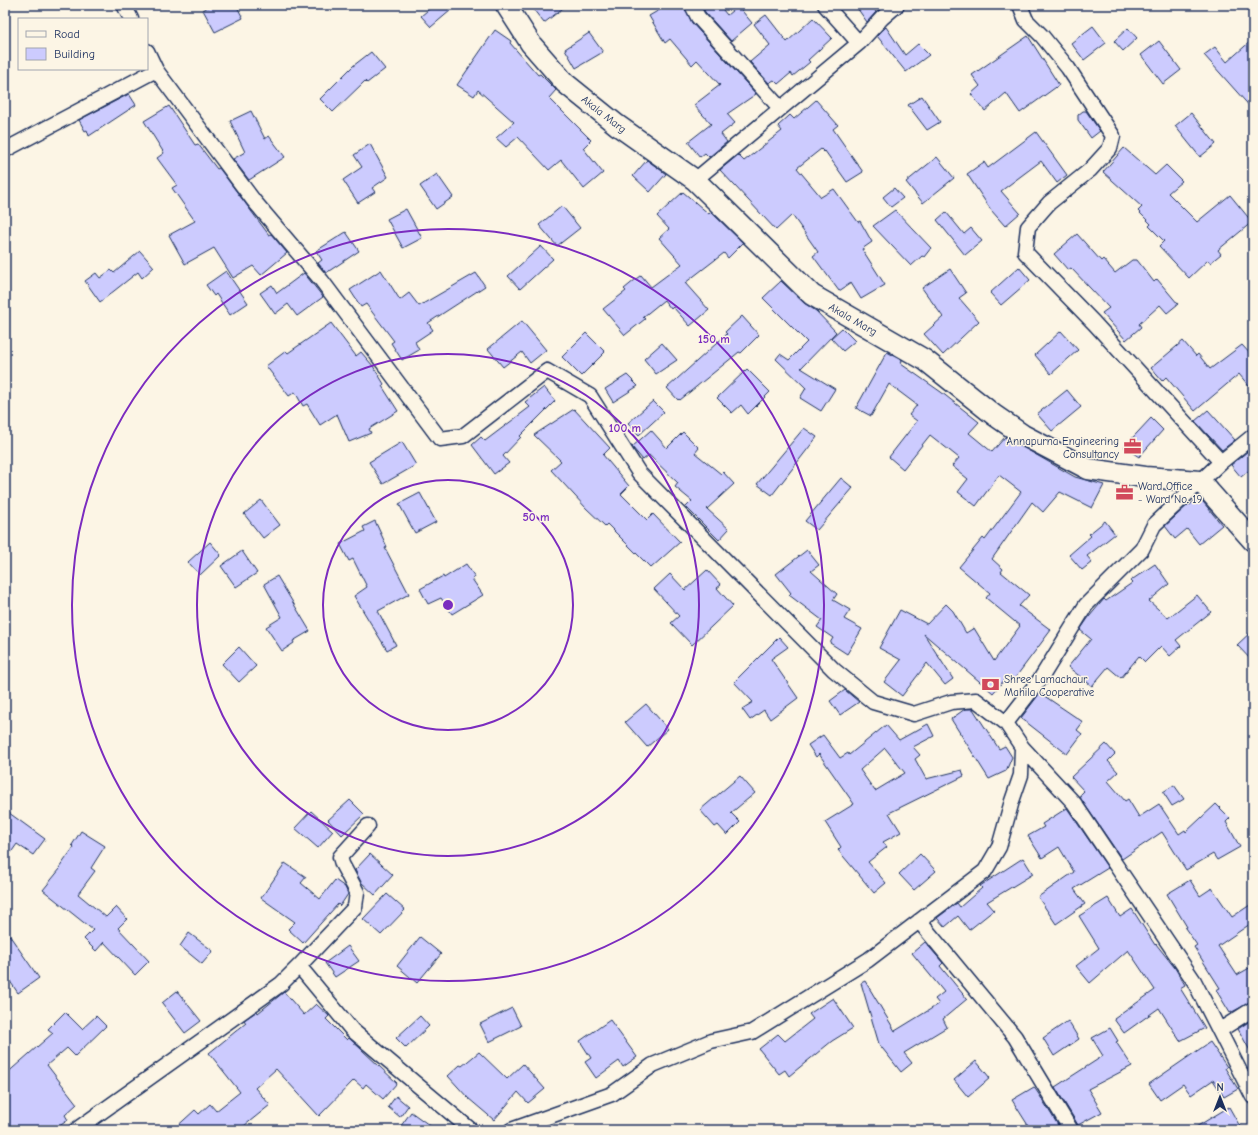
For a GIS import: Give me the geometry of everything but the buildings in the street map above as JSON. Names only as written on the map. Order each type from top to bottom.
[{"type":"main road","name":"Akala Marg","points":[[506,5],[531,44],[565,83],[618,125],[695,180],[812,295],[925,360],[994,415],[1023,435],[1088,469],[1145,477],[1200,481]]},
{"type":"main road","points":[[1200,481],[1253,541]]},
{"type":"street","points":[[124,5],[130,18]]},
{"type":"street","points":[[692,5],[698,17],[780,108]]},
{"type":"street","points":[[825,5],[859,43]]},
{"type":"street","points":[[695,180],[859,43],[882,18],[897,5]]},
{"type":"street","points":[[1020,5],[1026,20],[1042,36],[1068,68],[1113,136],[1110,148],[1090,170],[1049,203],[1028,227],[1025,252],[1094,323],[1221,462]]},
{"type":"street","points":[[148,53],[156,70],[254,201],[322,281],[440,439],[463,436],[547,371],[590,396],[639,473],[834,670],[873,702],[914,714],[951,702],[976,700],[1006,723],[1022,747],[1074,803],[1194,981],[1253,1097]]},
{"type":"street","points":[[5,150],[156,70]]},
{"type":"street","points":[[1006,723],[1041,678],[1086,605],[1142,549],[1154,525],[1221,462],[1253,436]]},
{"type":"street","points":[[512,1130],[612,1094],[653,1065],[711,1042],[752,1032],[868,960],[985,871],[999,847],[1021,775],[1022,747]]},
{"type":"street","points":[[76,1130],[282,984],[355,908],[357,892],[342,864],[340,857],[368,826]]},
{"type":"street","points":[[919,921],[1015,1037],[1071,1130]]},
{"type":"street","points":[[299,966],[352,1030],[471,1130]]},
{"type":"street","points":[[1220,1030],[1253,1009]]},
{"type":"place","name":"Annapurna Engineering Consultancy","points":[[1132,447]]},
{"type":"place","name":"Ward Office - Ward No. 19","points":[[1125,492]]},
{"type":"place","name":"Shree Lamachaur Mahila Cooperative","points":[[991,685]]}]
